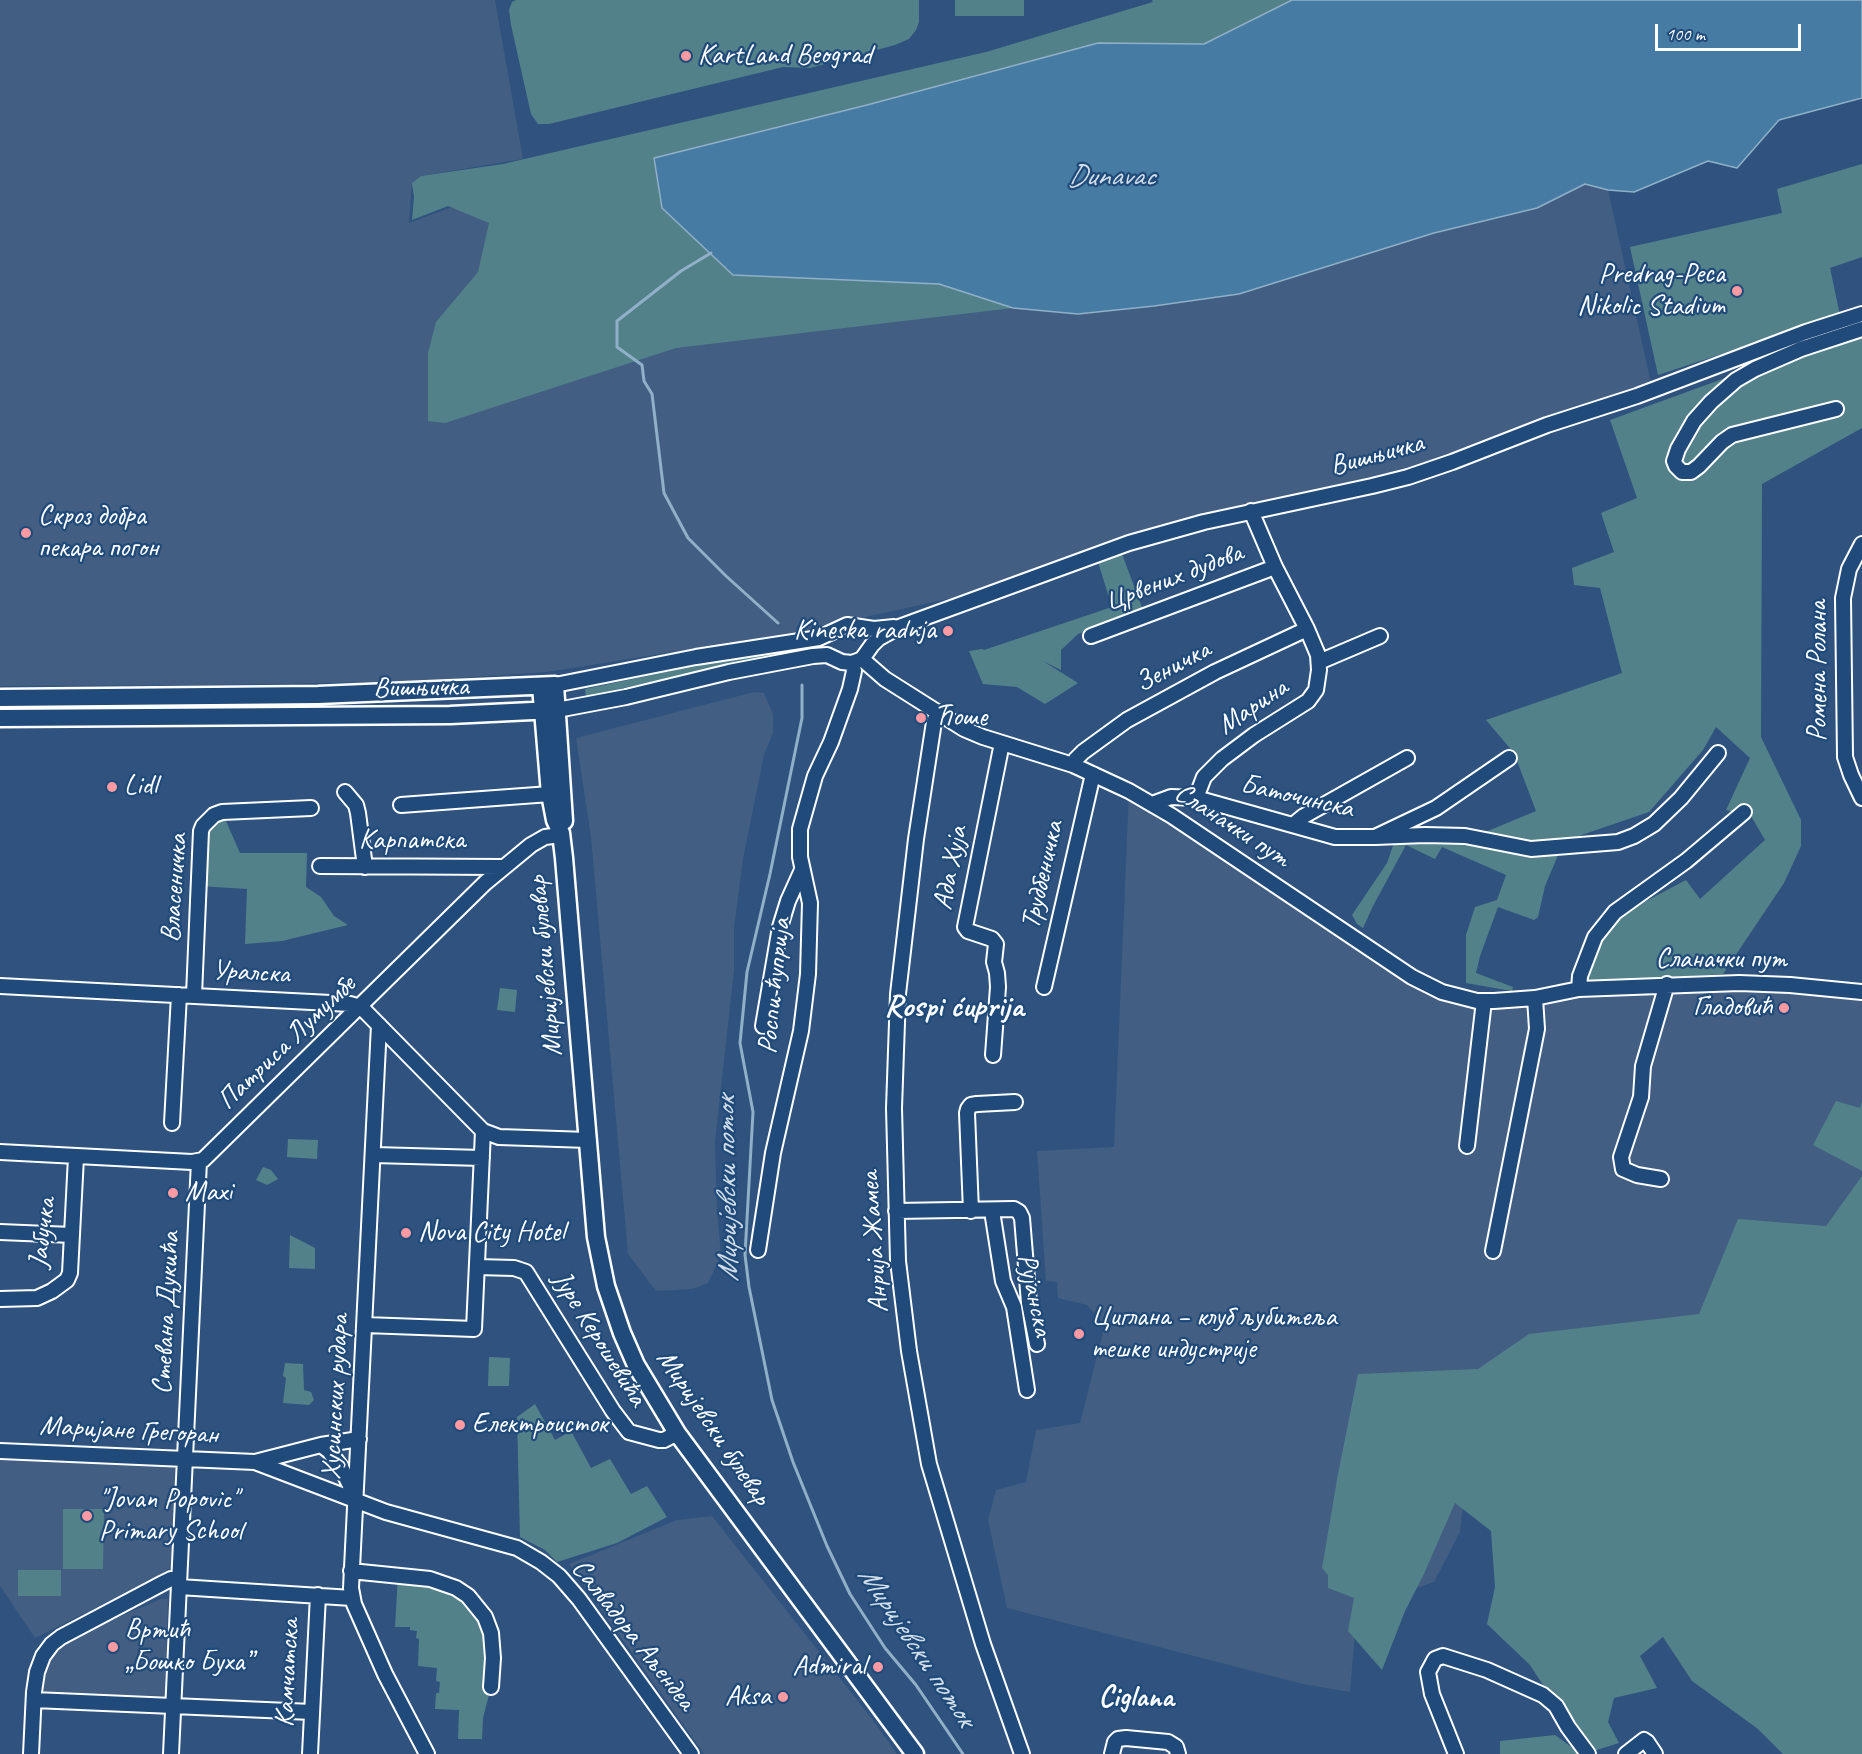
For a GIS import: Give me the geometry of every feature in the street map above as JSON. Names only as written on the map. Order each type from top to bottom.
[{"type":"main road","name":"Вишњичка","points":[[0,698],[318,695],[548,686]]},
{"type":"main road","name":"Миријевски булевар","points":[[548,686],[564,819],[561,834],[596,1237],[614,1310],[636,1365],[677,1433],[915,1754]]},
{"type":"main road","name":"Вишњичка","points":[[0,718],[450,715],[550,710]]},
{"type":"main road","name":"Миријевски булевар","points":[[550,710],[550,794],[555,820],[561,834]]},
{"type":"street","name":"Вишњичка","points":[[550,710],[626,697],[784,661],[820,655],[842,662],[861,657],[879,638],[899,627],[1129,543],[1251,511],[1372,486],[1437,467],[1547,425],[1637,396],[1792,337],[1862,314]]},
{"type":"street","points":[[1836,410],[1732,435],[1691,472],[1682,472],[1674,461],[1694,421],[1736,380],[1801,349],[1862,328]]},
{"type":"street","name":"Марина","points":[[1196,798],[1204,777],[1222,759],[1312,697],[1318,682],[1319,662],[1307,629],[1275,567],[1251,511]]},
{"type":"street","name":"Ромена Ролана","points":[[1862,544],[1849,569],[1843,598],[1845,757],[1862,798]]},
{"type":"street","name":"Црвених дудова","points":[[1090,636],[1275,567]]},
{"type":"street","name":"Вишњичка","points":[[548,686],[696,657],[819,638],[847,625],[884,629],[899,627]]},
{"type":"street","points":[[857,627],[866,633],[868,639],[861,657]]},
{"type":"street","name":"Зеничка","points":[[1073,765],[1083,752],[1135,716],[1215,672],[1307,629]]},
{"type":"street","points":[[837,630],[830,644],[837,659]]},
{"type":"street","points":[[1319,662],[1380,636]]},
{"type":"street","name":"Сланачки пут","points":[[861,657],[875,672],[937,714],[977,735],[1073,765],[1152,804],[1428,987],[1451,995],[1484,1001],[1534,998],[1579,989],[1667,984],[1778,984],[1862,992]]},
{"type":"street","name":"Роспи ћуприја","points":[[758,1250],[766,1187],[801,1031],[808,974],[810,903],[802,870],[799,840],[802,820],[815,776],[831,742],[854,671],[861,657]]},
{"type":"street","name":"Анрија Жамеа","points":[[937,714],[916,839],[898,994],[894,1108],[898,1261],[909,1351],[929,1464],[983,1644],[1022,1754]]},
{"type":"street","name":"Ада Хуја","points":[[993,1055],[998,987],[994,962],[996,944],[992,939],[968,931],[965,927],[1002,743]]},
{"type":"street","points":[[1375,837],[1452,835],[1531,849],[1618,842],[1654,824],[1681,798],[1719,753]]},
{"type":"street","points":[[1293,825],[1304,816],[1407,758]]},
{"type":"street","name":"Баточинска","points":[[1196,798],[1335,837],[1375,837],[1436,807],[1509,758]]},
{"type":"street","name":"Трудбеничка","points":[[1044,987],[1093,774]]},
{"type":"street","points":[[345,792],[356,805],[365,867]]},
{"type":"street","points":[[401,805],[550,794]]},
{"type":"street","points":[[1152,804],[1171,797],[1196,798]]},
{"type":"street","name":"Власеничка","points":[[194,995],[203,826],[214,815],[222,812],[311,808]]},
{"type":"street","points":[[1579,989],[1580,976],[1595,937],[1615,912],[1686,861],[1744,812]]},
{"type":"street","name":"Патриса Лумумбе","points":[[199,1161],[206,1158],[503,867],[545,837],[561,834]]},
{"type":"street","name":"Карпатска","points":[[320,866],[503,867]]},
{"type":"street","points":[[763,1026],[780,927],[788,901],[802,870]]},
{"type":"street","points":[[1661,1179],[1637,1175],[1623,1169],[1621,1157],[1641,1097],[1643,1066],[1667,984]]},
{"type":"street","name":"Уралска","points":[[0,986],[342,1003],[361,1007]]},
{"type":"street","name":"Патриса Лумумбе","points":[[172,1123],[179,994]]},
{"type":"street","points":[[1493,1251],[1537,1029],[1537,1009],[1534,998]]},
{"type":"street","points":[[1467,1146],[1484,1001]]},
{"type":"street","points":[[361,1007],[483,1131],[499,1137],[588,1140]]},
{"type":"street","name":"Хусинских рудара","points":[[379,1025],[359,1439],[353,1477],[356,1501],[351,1571],[352,1598],[385,1674],[427,1754]]},
{"type":"street","points":[[971,1211],[968,1109],[971,1105],[977,1104],[1015,1102]]},
{"type":"street","points":[[365,1324],[474,1329],[483,1131]]},
{"type":"street","points":[[0,1152],[199,1161]]},
{"type":"street","points":[[374,1155],[482,1158]]},
{"type":"street","name":"Јабучка","points":[[0,1299],[37,1298],[59,1287],[67,1280],[70,1273],[76,1156]]},
{"type":"street","name":"Стевана Дукића","points":[[171,1754],[199,1161]]},
{"type":"street","points":[[896,1211],[1014,1209],[1020,1214],[1029,1303],[1036,1344]]},
{"type":"street","name":"Рујанска","points":[[992,1211],[1003,1281],[1014,1307],[1027,1390]]},
{"type":"street","points":[[0,1232],[72,1235]]},
{"type":"street","name":"Јуре Керошевића","points":[[477,1267],[514,1268],[526,1272],[629,1432],[658,1440],[664,1440],[677,1433]]},
{"type":"street","name":"Маријане Грегоран","points":[[0,1451],[255,1462],[321,1445],[359,1439]]},
{"type":"street","points":[[318,1487],[336,1487],[353,1477],[340,1467],[329,1451],[321,1445]]},
{"type":"street","points":[[296,1452],[291,1462],[296,1478]]},
{"type":"street","name":"Маријане Грегоран","points":[[255,1462],[356,1501]]},
{"type":"street","points":[[318,1487],[333,1482],[338,1477],[340,1467]]},
{"type":"street","name":"Салвадора Аљендеа","points":[[356,1501],[408,1519],[517,1548],[551,1569],[579,1599],[691,1754]]},
{"type":"street","points":[[351,1571],[430,1579],[456,1588],[468,1596],[485,1617],[490,1633],[493,1658],[490,1687]]},
{"type":"street","points":[[31,1754],[37,1672],[43,1656],[52,1644],[61,1637],[171,1579],[179,1583],[352,1598]]},
{"type":"street","name":"Камчатска","points":[[310,1754],[318,1595]]},
{"type":"street","points":[[1456,1754],[1432,1694],[1428,1672],[1435,1659],[1443,1656],[1487,1670],[1543,1695],[1556,1706],[1588,1754]]},
{"type":"street","points":[[34,1700],[312,1712]]},
{"type":"street","points":[[1112,1754],[1118,1739],[1145,1739],[1172,1743],[1178,1754]]},
{"type":"street","points":[[1145,1739],[1146,1754]]},
{"type":"street","points":[[1626,1754],[1645,1740],[1655,1754]]},
{"type":"shaded area","points":[[0,0],[495,0],[523,159],[421,176],[412,183],[409,223],[522,181],[654,158],[939,284],[1013,308],[1078,314],[1239,294],[1434,233],[1537,208],[1585,184],[1608,190],[1651,383],[1503,434],[1448,459],[1363,486],[1251,509],[975,593],[792,633],[547,672],[443,681],[0,686]]},
{"type":"shaded area","points":[[754,692],[764,693],[773,714],[773,733],[764,755],[743,859],[734,928],[734,971],[715,1141],[721,1255],[708,1283],[692,1289],[656,1291],[628,1254],[591,837],[576,738]]},
{"type":"shaded area","points":[[1129,791],[1324,917],[1458,997],[1667,984],[1862,992],[1862,1286],[1478,1368],[1460,1532],[1434,1582],[1357,1609],[1350,1692],[1303,1684],[1007,1608],[988,1520],[996,1490],[1026,1482],[1036,1430],[1080,1423],[1105,1325],[1087,1305],[1058,1298],[1057,1282],[1046,1281],[1037,1151],[1114,1147]]},
{"type":"shaded area","name":"\"Jovan Popovic\" Primary School","points":[[0,1457],[175,1465],[172,1567],[155,1578],[35,1638],[0,1586]]},
{"type":"shaded area","points":[[712,1516],[897,1754],[704,1754],[569,1564],[677,1520]]},
{"type":"shaded area","name":"Вртић „Бошко Буха”","points":[[161,1599],[168,1599],[165,1696],[41,1694],[43,1670],[64,1644],[88,1630]]},
{"type":"green space","name":"KartLand Beograd","points":[[516,0],[919,0],[919,22],[909,39],[895,45],[810,68],[783,67],[549,124],[538,124],[531,114],[511,25],[509,10],[512,2]]},
{"type":"green space","points":[[955,0],[1024,0],[1024,16],[955,16]]},
{"type":"green space","points":[[1152,0],[1292,0],[1204,44],[1098,43],[867,105],[654,158],[662,208],[733,275],[939,284],[1013,308],[676,348],[445,423],[428,421],[428,353],[436,322],[478,272],[489,223],[448,206],[412,220],[414,197],[412,183],[421,176],[503,164],[986,52],[1153,2]]},
{"type":"green space","name":"Predrag-Peca Nikolic Stadium","points":[[1862,164],[1862,257],[1830,268],[1840,315],[1658,375],[1630,247],[1782,213],[1777,189]]},
{"type":"green space","points":[[1862,328],[1862,428],[1762,484],[1761,737],[1801,820],[1801,846],[1784,883],[1723,974],[1579,983],[1603,924],[1686,880],[1700,899],[1765,840],[1751,816],[1726,810],[1750,758],[1716,727],[1703,750],[1649,812],[1564,841],[1545,886],[1538,917],[1534,920],[1498,907],[1476,973],[1513,987],[1512,991],[1466,983],[1466,935],[1475,907],[1497,900],[1506,875],[1442,847],[1435,859],[1406,845],[1363,928],[1357,924],[1352,915],[1387,863],[1395,840],[1466,840],[1536,811],[1514,753],[1486,720],[1622,673],[1600,588],[1574,585],[1572,568],[1614,552],[1601,513],[1637,498],[1610,420]]},
{"type":"green space","points":[[1122,554],[1143,610],[1078,634],[1061,650],[1061,670],[1043,661],[1078,683],[1045,704],[1017,687],[983,684],[969,651],[984,650],[1112,607],[1098,562]]},
{"type":"green space","points":[[821,644],[822,649],[730,665],[586,696],[585,689],[724,660]]},
{"type":"green space","points":[[222,812],[240,853],[307,853],[306,887],[321,897],[334,916],[348,925],[282,941],[245,944],[247,889],[199,886],[201,831]]},
{"type":"green space","points":[[500,988],[517,990],[515,1012],[497,1010]]},
{"type":"green space","points":[[1836,1101],[1860,1108],[1862,1101],[1862,1171],[1813,1145]]},
{"type":"green space","points":[[288,1139],[318,1140],[317,1159],[287,1157]]},
{"type":"green space","points":[[263,1167],[271,1170],[278,1179],[267,1185],[256,1180]]},
{"type":"green space","points":[[1862,1176],[1862,1754],[1783,1754],[1758,1729],[1692,1681],[1663,1637],[1640,1656],[1657,1688],[1614,1698],[1608,1722],[1619,1743],[1587,1753],[1530,1665],[1487,1624],[1495,1587],[1491,1531],[1455,1503],[1405,1611],[1382,1670],[1348,1631],[1354,1598],[1328,1588],[1328,1575],[1322,1568],[1358,1374],[1478,1369],[1529,1334],[1699,1314],[1738,1219],[1826,1226]]},
{"type":"green space","points":[[290,1235],[315,1248],[315,1269],[289,1268]]},
{"type":"green space","points":[[489,1357],[510,1358],[509,1386],[488,1386]]},
{"type":"green space","points":[[285,1363],[303,1364],[304,1390],[311,1392],[314,1400],[309,1405],[283,1403]]},
{"type":"green space","points":[[535,1404],[555,1440],[571,1431],[591,1468],[610,1459],[631,1494],[647,1486],[667,1517],[617,1543],[557,1562],[545,1550],[520,1537],[517,1417]]},
{"type":"green space","points":[[63,1509],[104,1509],[103,1569],[63,1569]]},
{"type":"green space","points":[[18,1570],[61,1570],[61,1596],[18,1596]]},
{"type":"green space","points":[[398,1575],[440,1582],[485,1617],[491,1687],[483,1718],[482,1739],[458,1739],[459,1710],[435,1709],[436,1693],[439,1693],[440,1682],[436,1681],[437,1668],[418,1666],[417,1631],[410,1630],[410,1627],[395,1627]]},
{"type":"green space","points":[[1555,1735],[1581,1754],[1500,1754],[1500,1741]]},
{"type":"water","name":"Dunavac","points":[[1292,0],[1862,0],[1862,98],[1779,120],[1737,168],[1708,161],[1634,192],[1608,190],[1585,184],[1537,208],[1434,233],[1239,294],[1078,314],[1013,308],[939,284],[733,275],[662,208],[654,158],[867,105],[1098,43],[1204,44]]},
{"type":"waterway","name":"Миријевски поток","points":[[711,253],[681,271],[617,321],[617,347],[642,365],[644,381],[652,394],[664,493],[688,538],[778,623]]},
{"type":"waterway","name":"Миријевски поток","points":[[802,685],[802,718],[747,972],[740,1043],[753,1112],[745,1255],[749,1287],[772,1400],[793,1462],[827,1546],[850,1594],[885,1648],[916,1685],[963,1754]]},
{"type":"place","name":"KartLand Beograd","points":[[686,56]]},
{"type":"place","name":"Predrag-Peca Nikolic Stadium","points":[[1737,291]]},
{"type":"place","name":"Скроз добра пекара погон","points":[[26,533]]},
{"type":"place","name":"Kineska radnja","points":[[948,631]]},
{"type":"place","name":"Ћоше","points":[[921,718]]},
{"type":"place","name":"Lidl","points":[[112,787]]},
{"type":"place","name":"Гладовић","points":[[1784,1008]]},
{"type":"place","name":"Maxi","points":[[173,1193]]},
{"type":"place","name":"Nova City Hotel","points":[[406,1233]]},
{"type":"place","name":"Циглана – клуб љубитеља тешке индустрије","points":[[1079,1334]]},
{"type":"place","name":"Електроисток","points":[[460,1425]]},
{"type":"place","name":"\"Jovan Popovic\" Primary School","points":[[87,1516]]},
{"type":"place","name":"Вртић „Бошко Буха”","points":[[113,1647]]},
{"type":"place","name":"Admiral","points":[[878,1667]]},
{"type":"place","name":"Aksa","points":[[783,1697]]},
{"type":"district","name":"Rospi ćuprija","points":[[954,1008]]},
{"type":"district","name":"Ciglana","points":[[1136,1698]]}]
